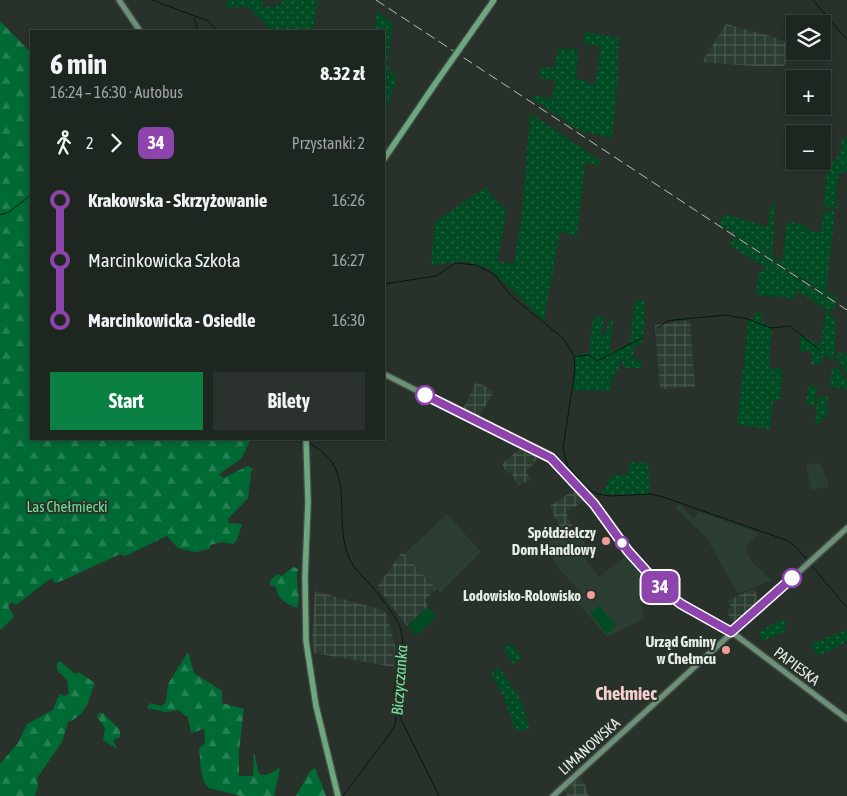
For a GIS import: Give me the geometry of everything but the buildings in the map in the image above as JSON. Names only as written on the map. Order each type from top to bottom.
[{"type":"main road","points":[[385,156],[494,0]]},
{"type":"main road","points":[[306,440],[305,577],[308,658],[320,724],[338,794]]},
{"type":"street","points":[[119,0],[139,30]]},
{"type":"street","name":"PAPIESKA","points":[[385,375],[551,458],[594,504],[628,551],[664,591],[681,604],[731,632],[847,719]]},
{"type":"street","name":"LIMANOWSKA","points":[[553,796],[847,528]]},
{"type":"shaded area","points":[[726,24],[771,36],[786,43],[787,60],[784,66],[702,62]]},
{"type":"shaded area","points":[[690,320],[695,387],[660,389],[655,325]]},
{"type":"shaded area","points":[[476,382],[494,391],[479,417],[463,409]]},
{"type":"shaded area","points":[[523,446],[541,455],[526,472],[532,480],[518,485],[511,472],[508,474],[502,464]]},
{"type":"shaded area","points":[[820,463],[828,481],[828,487],[811,490],[806,464]]},
{"type":"shaded area","points":[[576,489],[586,500],[566,512],[572,526],[561,530],[550,506]]},
{"type":"shaded area","points":[[679,504],[694,518],[699,512],[759,533],[745,548],[751,561],[772,580],[738,594],[706,537],[675,507]]},
{"type":"shaded area","points":[[447,514],[481,552],[440,593],[404,554]]},
{"type":"shaded area","points":[[581,527],[586,551],[582,555],[599,577],[626,556],[656,588],[641,604],[644,619],[607,637],[574,598],[581,592],[558,568],[544,543]]},
{"type":"shaded area","points":[[402,552],[436,589],[425,600],[428,605],[407,626],[377,587]]},
{"type":"shaded area","points":[[754,589],[759,601],[733,625],[727,611],[731,607],[728,600]]},
{"type":"shaded area","points":[[315,591],[379,609],[386,613],[395,646],[394,667],[314,653],[312,636]]},
{"type":"shaded area","points":[[581,776],[589,796],[567,796],[565,790]]},
{"type":"green space","points":[[228,0],[262,0],[264,8],[281,4],[282,0],[318,0],[313,30],[271,30],[247,6],[230,8],[224,5]]},
{"type":"green space","points":[[377,11],[393,24],[387,65],[396,79],[385,114],[385,30],[374,30]]},
{"type":"green space","name":"Las Chełmiecki","points":[[0,21],[30,52],[30,440],[250,440],[241,459],[219,474],[223,478],[248,466],[253,469],[248,498],[228,519],[229,523],[242,524],[237,540],[233,544],[221,542],[210,545],[210,549],[195,552],[178,548],[167,536],[125,556],[120,554],[64,580],[55,583],[51,578],[16,605],[12,602],[8,606],[14,617],[0,630]]},
{"type":"green space","points":[[585,32],[619,38],[618,77],[612,138],[580,131],[532,98],[534,95],[551,99],[556,81],[539,78],[541,66],[554,69],[558,49],[578,49],[576,78],[595,85],[601,46],[584,44]]},
{"type":"green space","points":[[530,113],[601,161],[600,165],[585,162],[577,237],[560,231],[544,321],[489,268],[463,261],[431,266],[435,222],[486,187],[495,200],[507,210],[497,261],[514,264],[522,214]]},
{"type":"green space","points":[[842,139],[847,139],[847,172],[838,173],[835,206],[845,208],[825,207],[823,206],[828,170],[831,170],[831,163],[840,155]]},
{"type":"green space","points":[[775,203],[772,255],[782,263],[787,222],[805,224],[808,231],[821,232],[824,211],[835,211],[826,291],[835,297],[836,292],[837,302],[720,225],[724,214],[768,227],[771,204]]},
{"type":"green space","points":[[735,237],[836,304],[836,307],[829,310],[797,291],[795,298],[801,299],[756,295],[759,272],[763,272],[765,267],[730,246]]},
{"type":"green space","points":[[635,300],[645,301],[643,342],[633,348],[633,359],[641,360],[642,368],[626,368],[622,365],[622,360],[620,360],[619,371],[616,371],[615,377],[611,377],[611,391],[572,390],[576,355],[589,353],[593,318],[604,317],[601,334],[606,334],[608,322],[613,319],[610,352],[630,344]]},
{"type":"green space","points":[[815,307],[830,313],[836,321],[834,362],[824,353],[821,365],[811,364],[812,352],[800,351],[801,334],[820,346],[825,316],[824,312]]},
{"type":"green space","points":[[755,312],[763,313],[762,322],[772,328],[769,367],[782,369],[780,400],[773,400],[770,429],[737,425],[748,321],[754,319]]},
{"type":"green space","points":[[837,351],[847,355],[847,375],[838,362]]},
{"type":"green space","points":[[832,368],[839,369],[847,380],[847,389],[829,386]]},
{"type":"green space","points":[[808,386],[817,387],[815,406],[806,404]]},
{"type":"green space","points":[[818,396],[828,397],[827,409],[830,410],[819,424],[815,424]]},
{"type":"green space","points":[[628,462],[648,463],[650,494],[602,494],[612,475],[628,475]]},
{"type":"green space","points":[[293,567],[298,569],[299,599],[297,608],[283,600],[278,595],[276,587],[270,585],[270,581],[277,574],[282,576]]},
{"type":"green space","points":[[599,606],[616,626],[607,634],[590,613]]},
{"type":"green space","points":[[427,607],[436,616],[419,634],[415,634],[408,626]]},
{"type":"green space","points":[[785,619],[786,631],[763,641],[759,631]]},
{"type":"green space","points":[[847,630],[847,642],[818,656],[810,644]]},
{"type":"green space","points":[[511,643],[522,658],[513,664],[504,650]]},
{"type":"green space","points":[[188,652],[194,673],[222,691],[222,703],[244,709],[239,751],[239,776],[253,776],[254,753],[259,774],[266,775],[280,768],[274,796],[241,796],[209,788],[202,775],[199,748],[205,743],[204,729],[191,733],[188,717],[178,710],[166,712],[147,708],[150,703],[161,706],[166,702],[168,684]]},
{"type":"green space","points":[[60,661],[75,674],[79,672],[95,683],[88,701],[83,711],[68,722],[62,742],[37,778],[38,788],[34,796],[0,796],[0,764],[18,743],[27,724],[53,710],[59,694],[65,696],[69,693],[67,680],[57,670],[57,663]]},
{"type":"green space","points":[[499,667],[521,700],[530,729],[517,731],[515,729],[503,695],[491,674]]},
{"type":"green space","points":[[99,713],[103,713],[120,730],[120,737],[113,740],[117,749],[103,740],[105,728],[97,717]]},
{"type":"green space","points":[[315,768],[326,796],[296,796],[310,771]]},
{"type":"waterway","name":"Biczyczanka","points":[[152,0],[208,21],[217,30]]},
{"type":"waterway","points":[[813,0],[847,40]]},
{"type":"waterway","points":[[194,18],[198,30]]},
{"type":"waterway","points":[[0,215],[9,212],[30,196]]},
{"type":"waterway","points":[[385,284],[436,276],[456,263],[476,265],[495,275],[510,295],[564,339],[574,356],[575,370],[563,448],[567,465],[588,489],[597,494],[611,496],[651,494],[663,497],[786,540],[795,546],[809,562]]},
{"type":"waterway","points":[[659,327],[668,321],[725,315],[748,319],[771,328],[790,326],[820,350]]},
{"type":"waterway","points":[[575,357],[588,355],[597,361],[642,338]]},
{"type":"waterway","name":"Biczyczanka","points":[[297,440],[304,442]]},
{"type":"waterway","name":"Biczyczanka","points":[[308,443],[324,454],[334,467],[340,481],[345,546],[351,562],[390,609],[400,628],[402,637],[401,655],[394,692],[396,714],[394,728],[343,796]]},
{"type":"waterway","points":[[811,565],[847,608]]},
{"type":"waterway","points":[[397,711],[439,796]]},
{"type":"railway","points":[[376,0],[847,310]]},
{"type":"bus line","name":"34","points":[[425,395],[551,458],[594,504],[628,551],[664,591],[681,604],[731,632],[792,578]]},
{"type":"place","name":"Spółdzielczy Dom Handlowy","points":[[606,541]]},
{"type":"place","name":"Lodowisko-Rolowisko","points":[[591,595]]},
{"type":"place","name":"Urząd Gminy w Chełmcu","points":[[726,650]]},
{"type":"district","name":"Chełmiec","points":[[626,693]]}]
